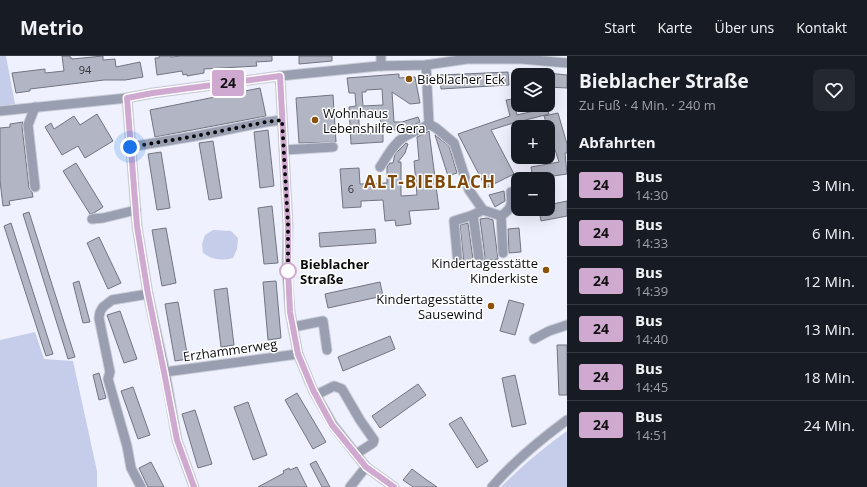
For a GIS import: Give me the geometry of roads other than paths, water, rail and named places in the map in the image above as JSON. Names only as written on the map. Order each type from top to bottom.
[{"type":"street","points":[[381,56],[381,66]]},
{"type":"street","points":[[0,111],[127,98],[153,93],[280,76],[381,66],[426,65],[467,58],[522,59],[567,63]]},
{"type":"street","points":[[426,65],[429,124]]},
{"type":"street","points":[[280,76],[288,225],[290,312],[298,354],[316,395],[332,425],[366,467],[394,487]]},
{"type":"street","points":[[127,98],[136,210],[148,294],[177,440],[194,487]]},
{"type":"street","points":[[35,108],[28,125],[35,187]]},
{"type":"street","points":[[130,147],[282,120]]},
{"type":"street","points":[[380,167],[392,148],[402,138],[421,130],[429,124]]},
{"type":"street","points":[[429,124],[454,143],[469,190],[483,210],[500,216]]},
{"type":"street","points":[[284,150],[333,147]]},
{"type":"street","points":[[500,216],[509,210],[511,206]]},
{"type":"street","points":[[92,219],[103,218],[136,210]]},
{"type":"street","points":[[458,264],[454,221],[483,210]]},
{"type":"street","points":[[473,215],[479,258]]},
{"type":"street","points":[[500,216],[503,253]]},
{"type":"street","points":[[141,487],[131,468],[127,446],[108,379],[110,372],[99,318],[103,307],[112,300],[148,294]]},
{"type":"street","points":[[293,327],[322,321],[327,350]]},
{"type":"street","points":[[534,339],[549,331],[567,325]]},
{"type":"street","name":"Erzhammerweg","points":[[164,372],[298,354]]},
{"type":"street","points":[[316,395],[334,386],[342,388],[360,420],[374,440],[373,443],[356,454]]},
{"type":"street","points":[[492,487],[504,472],[539,441],[567,420]]},
{"type":"street","points":[[350,487],[366,467]]},
{"type":"place","name":"Bieblacher Eck","points":[[409,79]]},
{"type":"place","name":"Wohnhaus Lebenshilfe Gera","points":[[315,120]]},
{"type":"place","name":"Kindertagesstätte Kinderkiste","points":[[546,270]]},
{"type":"place","name":"Bieblacher Straße","points":[[288,271]]},
{"type":"place","name":"Kindertagesstätte Sausewind","points":[[491,306]]},
{"type":"district","name":"ALT-BIEBLACH","points":[[430,181]]}]
